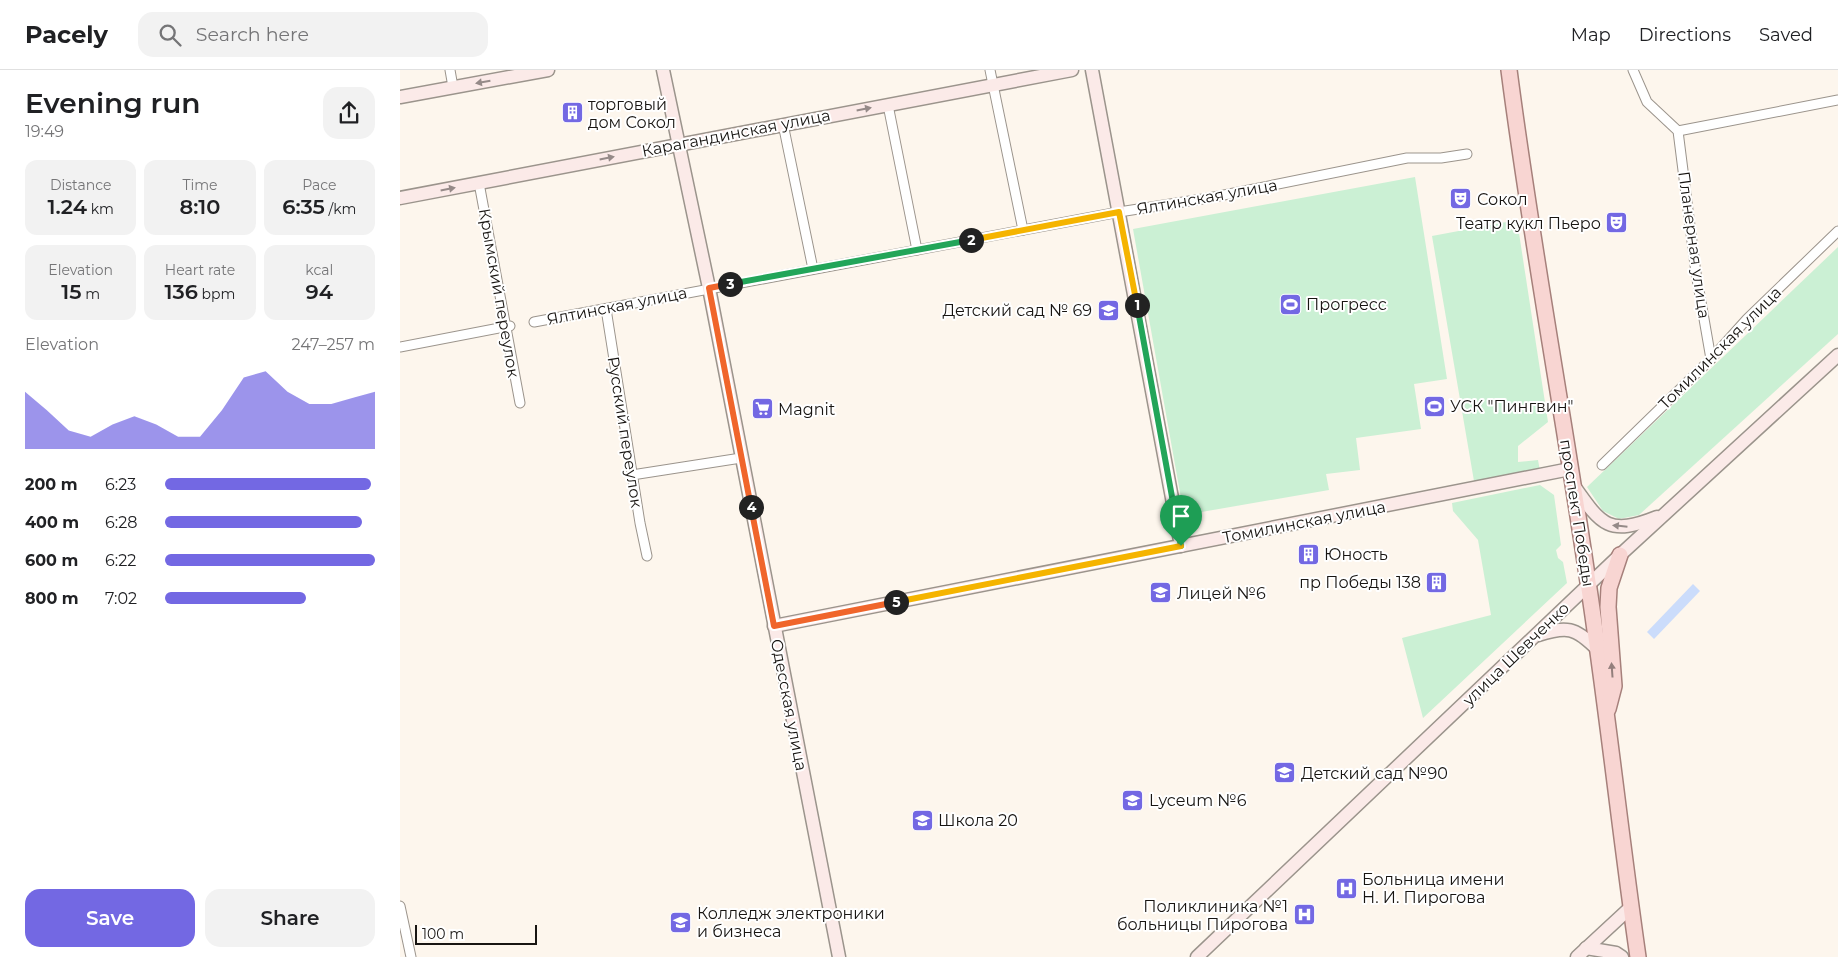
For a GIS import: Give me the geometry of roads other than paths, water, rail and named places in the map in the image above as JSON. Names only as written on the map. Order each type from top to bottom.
[{"type":"main road","name":"проспект Победы","points":[[1509,70],[1542,298],[1589,585],[1638,957]]},
{"type":"main road","points":[[1606,717],[1614,686],[1608,607],[1609,588],[1620,555]]},
{"type":"street","points":[[450,70],[453,88]]},
{"type":"street","points":[[400,97],[548,70]]},
{"type":"street","name":"Одесская улица","points":[[664,70],[709,288],[839,957]]},
{"type":"street","points":[[990,70],[1023,230]]},
{"type":"street","name":"Карагандинская улица","points":[[400,198],[1072,70]]},
{"type":"street","points":[[1092,70],[1181,546]]},
{"type":"street","points":[[1633,70],[1648,102],[1678,131],[1838,100]]},
{"type":"street","points":[[888,105],[916,250]]},
{"type":"street","points":[[783,124],[813,269]]},
{"type":"street","name":"Планерная улица","points":[[1678,131],[1696,273],[1711,359]]},
{"type":"street","name":"Ялтинская улица","points":[[534,322],[1119,212],[1209,198],[1408,158],[1442,158],[1467,154]]},
{"type":"street","name":"Крымский переулок","points":[[479,183],[508,327],[520,403]]},
{"type":"street","name":"Томилинская улица","points":[[1602,465],[1711,359],[1747,319],[1838,231]]},
{"type":"street","name":"Русский переулок","points":[[606,309],[646,556]]},
{"type":"street","points":[[400,347],[508,327]]},
{"type":"street","name":"улица Шевченко","points":[[1197,957],[1620,555],[1838,355]]},
{"type":"street","points":[[632,474],[741,458]]},
{"type":"street","name":"Томилинская улица","points":[[774,626],[1570,468]]},
{"type":"street","points":[[1574,486],[1602,519],[1618,528],[1629,527],[1666,513]]},
{"type":"street","points":[[1533,637],[1558,629],[1567,629],[1578,632],[1597,649]]},
{"type":"street","points":[[400,906],[411,957]]},
{"type":"street","points":[[1581,953],[1631,907]]},
{"type":"street","points":[[1581,953],[1616,953],[1622,957]]},
{"type":"water","points":[[1693,584],[1700,591],[1654,639],[1647,632]]},
{"type":"place","name":"торговый дом Сокол","points":[[572,113]]},
{"type":"place","name":"Сокол","points":[[1461,199]]},
{"type":"place","name":"Театр кукл Пьеро","points":[[1617,223]]},
{"type":"place","name":"Прогресс","points":[[1290,304]]},
{"type":"place","name":"Детский сад № 69","points":[[1108,310]]},
{"type":"place","name":"УСК \"Пингвин\"","points":[[1434,406]]},
{"type":"place","name":"Magnit","points":[[762,409]]},
{"type":"place","name":"Юность","points":[[1308,554]]},
{"type":"place","name":"пр Победы 138","points":[[1437,582]]},
{"type":"place","name":"Лицей №6","points":[[1161,593]]},
{"type":"place","name":"Детский сад №90","points":[[1285,773]]},
{"type":"place","name":"Lyceum №6","points":[[1133,800]]},
{"type":"place","name":"Школа 20","points":[[922,820]]},
{"type":"place","name":"Больница имени Н. И. Пирогова","points":[[1346,888]]},
{"type":"place","name":"Поликлиника №1 больницы Пирогова","points":[[1304,915]]},
{"type":"place","name":"Колледж электроники и бизнеса","points":[[681,922]]}]
